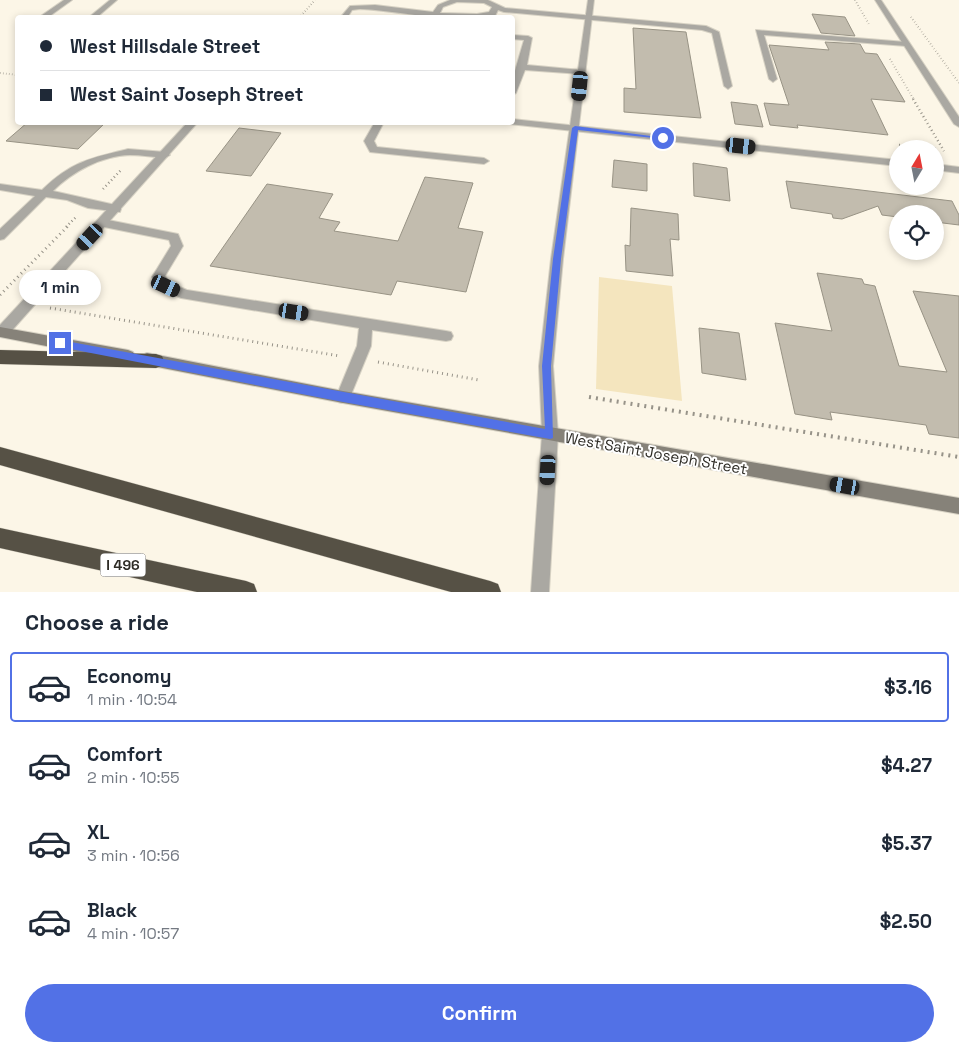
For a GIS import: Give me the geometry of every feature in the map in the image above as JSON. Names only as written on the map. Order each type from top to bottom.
[{"type":"highway","points":[[0,357],[156,361]]},
{"type":"highway","points":[[0,456],[490,592]]},
{"type":"highway","name":"I 496","points":[[0,538],[246,592]]},
{"type":"main road","name":"West Saint Joseph Street","points":[[1,332],[343,398],[959,506]]},
{"type":"street","points":[[46,15],[69,0]]},
{"type":"street","points":[[95,15],[114,0]]},
{"type":"street","points":[[436,15],[440,6],[456,0],[470,0],[485,2],[504,10],[703,28],[716,32],[728,86]]},
{"type":"street","points":[[541,584],[550,434],[546,366],[557,259],[591,0]]},
{"type":"street","points":[[878,0],[959,124]]},
{"type":"street","points":[[345,15],[351,7],[363,5],[413,9],[432,15]]},
{"type":"street","points":[[489,15],[492,14],[496,6]]},
{"type":"street","points":[[773,79],[759,32],[906,44]]},
{"type":"street","points":[[515,37],[528,38],[515,90]]},
{"type":"street","points":[[522,66],[581,72]]},
{"type":"street","points":[[515,122],[889,162]]},
{"type":"street","points":[[1,332],[191,125]]},
{"type":"street","points":[[378,125],[369,141],[374,150],[484,161]]},
{"type":"street","points":[[0,236],[62,176],[87,162],[128,152],[165,155]]},
{"type":"street","points":[[944,168],[957,170]]},
{"type":"street","points":[[0,187],[45,193],[116,209]]},
{"type":"street","points":[[103,223],[174,237],[176,246],[158,277],[166,286],[185,295],[446,336]]},
{"type":"street","points":[[343,398],[364,346],[366,323]]},
{"type":"path","points":[[302,15],[315,0]]},
{"type":"path","points":[[855,0],[957,170]]},
{"type":"path","points":[[909,13],[959,83]]},
{"type":"path","points":[[0,74],[15,75]]},
{"type":"path","points":[[28,304],[478,380]]},
{"type":"path","points":[[589,397],[959,457]]},
{"type":"shaded area","points":[[599,277],[672,286],[682,401],[596,389]]},
{"type":"building","points":[[812,14],[845,17],[855,36],[821,33]]},
{"type":"building","points":[[633,28],[686,32],[701,118],[624,112],[624,88],[636,89]]},
{"type":"building","points":[[825,42],[860,44],[865,53],[877,54],[905,102],[871,99],[888,135],[797,125],[798,128],[770,125],[764,103],[789,105],[769,45],[829,50]]},
{"type":"building","points":[[731,102],[757,105],[763,127],[735,124]]},
{"type":"building","points":[[25,125],[103,125],[78,149],[6,141]]},
{"type":"building","points":[[239,128],[281,133],[251,176],[206,171]]},
{"type":"building","points":[[614,160],[647,164],[647,191],[612,187]]},
{"type":"building","points":[[693,163],[727,168],[730,201],[694,196]]},
{"type":"building","points":[[425,177],[473,183],[458,228],[483,232],[466,292],[397,281],[391,295],[210,266],[267,184],[333,194],[319,218],[340,222],[334,231],[398,241]]},
{"type":"building","points":[[786,181],[889,193],[889,195],[952,201],[959,215],[959,225],[944,223],[944,205],[889,205],[889,216],[882,215],[878,206],[842,219],[833,218],[832,214],[791,208]]},
{"type":"building","points":[[631,208],[678,214],[679,240],[670,239],[673,276],[626,271],[625,245],[630,246]]},
{"type":"building","points":[[817,273],[862,279],[864,284],[875,286],[899,366],[947,372],[913,291],[959,296],[959,438],[929,434],[926,425],[830,412],[832,420],[795,414],[775,323],[832,331]]},
{"type":"building","points":[[699,328],[739,333],[746,380],[702,373]]},
{"type":"route","points":[[60,343],[343,398],[550,434],[546,366],[557,259],[575,128],[663,138]]}]
